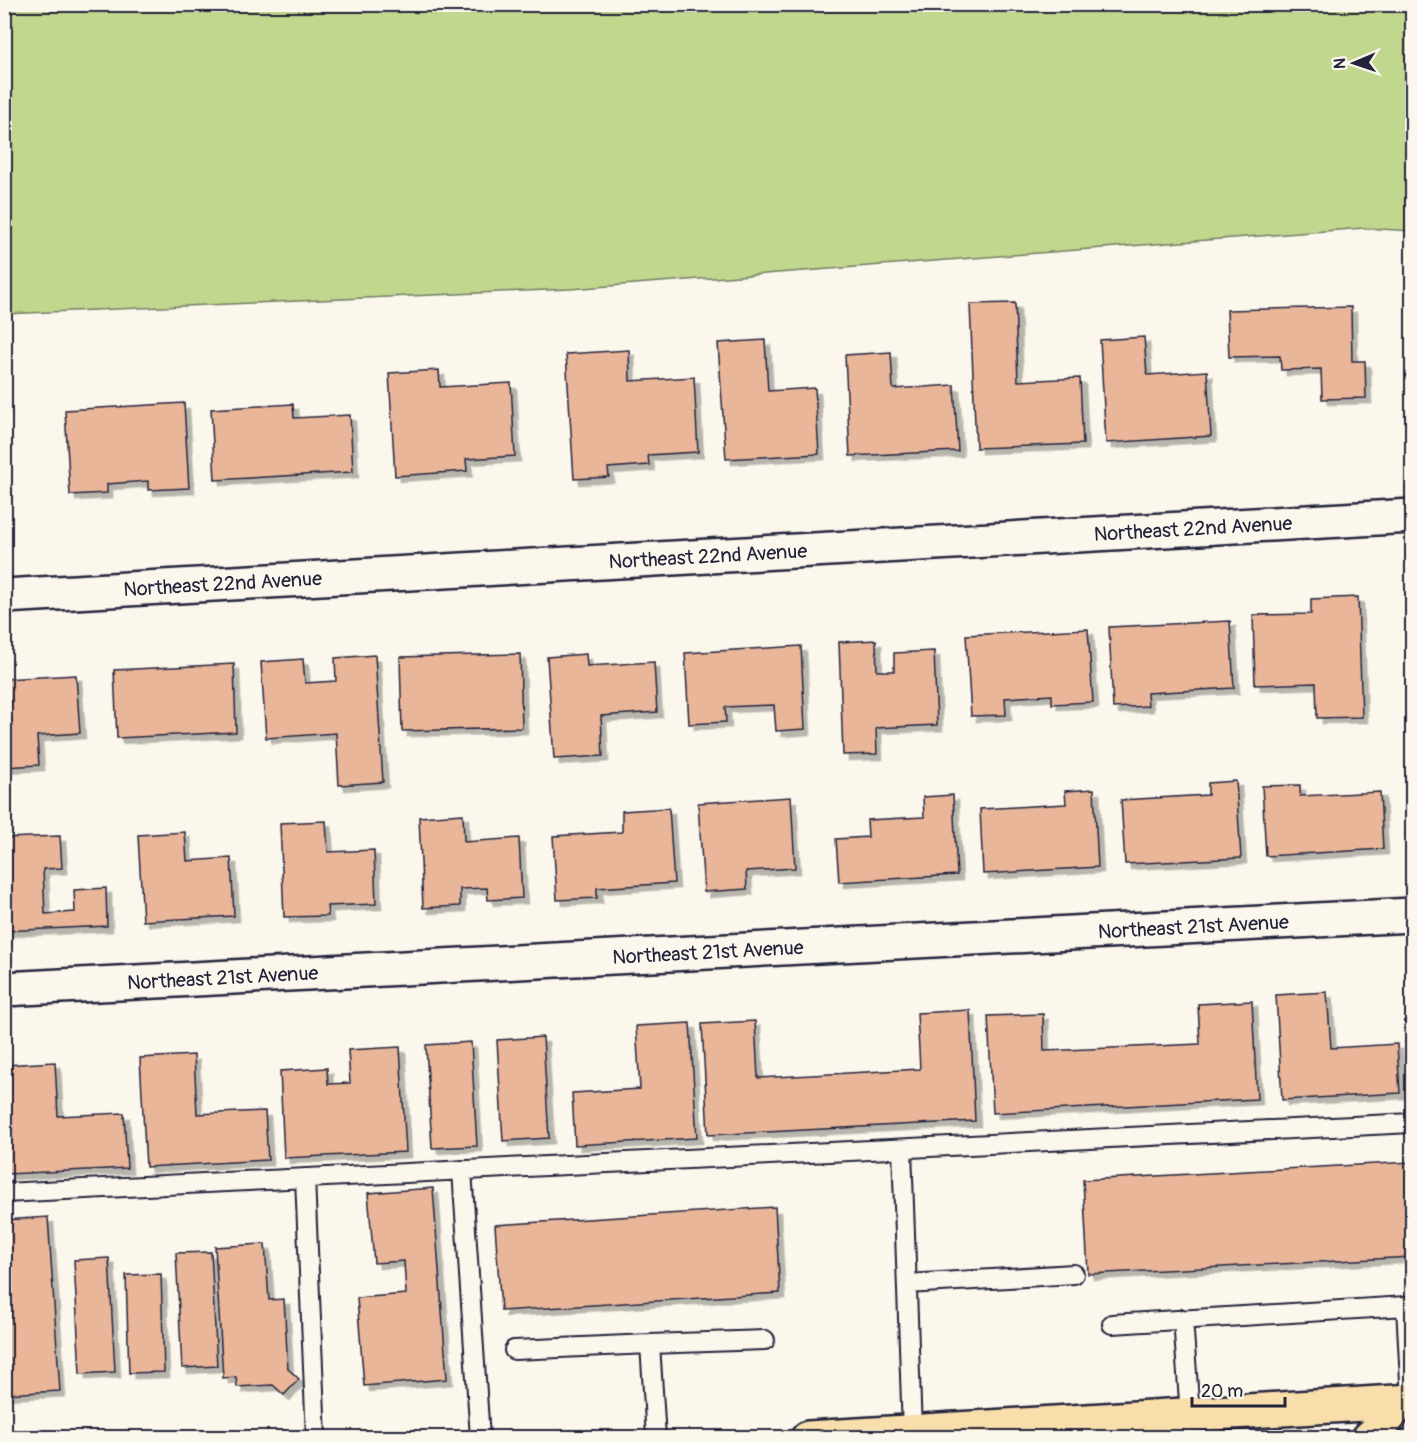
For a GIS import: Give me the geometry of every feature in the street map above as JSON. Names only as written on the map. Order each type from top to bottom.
[{"type":"main road","points":[[808,1437],[1408,1401]]},
{"type":"main road","points":[[1369,1437],[1408,1401]]},
{"type":"street","name":"Northeast 22nd Avenue","points":[[4,596],[1413,516]]},
{"type":"street","name":"Northeast 21st Avenue","points":[[4,989],[1413,915]]},
{"type":"lane","points":[[4,1193],[1413,1123]]},
{"type":"lane","points":[[902,1149],[912,1431]]},
{"type":"lane","points":[[462,1170],[480,1437]]},
{"type":"lane","points":[[305,1178],[316,1437]]},
{"type":"lane","points":[[907,1284],[1074,1274]]},
{"type":"lane","points":[[1112,1324],[1409,1306],[1408,1401]]},
{"type":"lane","points":[[1183,1319],[1190,1414]]},
{"type":"lane","points":[[514,1350],[765,1340]]},
{"type":"lane","points":[[650,1344],[656,1437]]},
{"type":"green space","points":[[4,5],[1412,5],[1412,231],[1364,228],[570,289],[5,314]]},
{"type":"building","points":[[1015,303],[1018,381],[1080,378],[1083,444],[976,448],[970,304]]},
{"type":"building","points":[[1351,307],[1352,361],[1365,361],[1366,398],[1322,399],[1321,369],[1281,370],[1280,356],[1229,357],[1227,310]]},
{"type":"building","points":[[1144,337],[1147,375],[1207,371],[1211,436],[1106,443],[1100,340]]},
{"type":"building","points":[[765,340],[768,391],[815,388],[819,454],[726,459],[718,343]]},
{"type":"building","points":[[629,350],[630,381],[694,377],[698,452],[648,455],[649,465],[608,468],[609,477],[574,479],[566,354]]},
{"type":"building","points":[[891,352],[893,389],[954,385],[958,451],[850,456],[845,355]]},
{"type":"building","points":[[439,370],[440,387],[511,383],[515,456],[466,459],[467,471],[395,476],[389,373]]},
{"type":"building","points":[[184,403],[189,488],[148,490],[148,481],[107,484],[107,493],[70,495],[65,410]]},
{"type":"building","points":[[293,404],[294,418],[350,415],[353,472],[215,480],[211,409]]},
{"type":"building","points":[[1358,597],[1362,717],[1317,718],[1316,683],[1255,685],[1253,615],[1311,614],[1311,599]]},
{"type":"building","points":[[1412,611],[1412,677],[1408,612]]},
{"type":"building","points":[[1230,621],[1234,688],[1147,693],[1148,706],[1113,708],[1109,627]]},
{"type":"building","points":[[1088,629],[1093,702],[1052,704],[1052,695],[1005,698],[1006,715],[971,716],[966,635]]},
{"type":"building","points":[[876,640],[877,671],[894,671],[894,653],[934,651],[937,725],[876,728],[877,754],[843,755],[839,642]]},
{"type":"building","points":[[801,646],[805,729],[776,731],[774,705],[725,707],[726,722],[689,724],[685,653]]},
{"type":"building","points":[[520,654],[522,728],[402,731],[400,657]]},
{"type":"building","points":[[586,654],[587,666],[654,662],[657,712],[601,716],[603,756],[554,759],[547,657]]},
{"type":"building","points":[[375,655],[383,782],[339,785],[336,733],[266,738],[261,662],[303,659],[305,683],[336,681],[335,658]]},
{"type":"building","points":[[234,664],[236,732],[117,738],[114,670]]},
{"type":"building","points":[[76,675],[80,733],[37,736],[39,765],[4,767],[4,679]]},
{"type":"building","points":[[1236,781],[1241,858],[1125,864],[1121,800],[1208,795],[1208,783]]},
{"type":"building","points":[[1405,783],[1412,783],[1412,845],[1409,846]]},
{"type":"building","points":[[1300,785],[1300,796],[1380,792],[1383,849],[1266,856],[1262,786]]},
{"type":"building","points":[[1094,789],[1098,867],[983,874],[980,809],[1066,804],[1065,791]]},
{"type":"building","points":[[953,795],[957,875],[839,882],[836,839],[868,837],[867,820],[924,817],[923,797]]},
{"type":"building","points":[[791,797],[795,868],[746,871],[747,889],[704,892],[698,803]]},
{"type":"building","points":[[669,808],[674,883],[597,888],[597,898],[557,900],[553,836],[622,832],[622,811]]},
{"type":"building","points":[[463,814],[464,842],[519,838],[522,898],[488,900],[487,888],[460,889],[460,906],[423,908],[419,817]]},
{"type":"building","points":[[326,821],[328,852],[374,850],[376,904],[327,906],[328,916],[284,917],[280,823]]},
{"type":"building","points":[[185,832],[187,861],[231,858],[234,916],[143,921],[138,835]]},
{"type":"building","points":[[60,836],[62,868],[43,869],[45,914],[75,912],[74,890],[106,888],[107,926],[4,931],[4,838]]},
{"type":"building","points":[[1327,992],[1331,1048],[1397,1044],[1400,1093],[1282,1100],[1276,995]]},
{"type":"building","points":[[1252,1001],[1257,1099],[993,1113],[988,1016],[1043,1014],[1044,1051],[1200,1044],[1198,1004]]},
{"type":"building","points":[[970,1010],[975,1121],[708,1135],[702,1024],[755,1021],[758,1078],[920,1069],[917,1013]]},
{"type":"building","points":[[690,1023],[697,1138],[575,1145],[572,1093],[640,1089],[636,1026]]},
{"type":"building","points":[[543,1037],[549,1138],[503,1141],[497,1040]]},
{"type":"building","points":[[471,1042],[477,1146],[432,1148],[426,1045]]},
{"type":"building","points":[[400,1047],[406,1152],[284,1158],[280,1071],[327,1068],[328,1084],[350,1083],[348,1050]]},
{"type":"building","points":[[194,1055],[197,1114],[265,1111],[268,1160],[146,1167],[140,1058]]},
{"type":"building","points":[[55,1062],[58,1116],[124,1113],[127,1168],[7,1174],[4,1065]]},
{"type":"building","points":[[1412,1162],[1412,1257],[1088,1274],[1083,1180]]},
{"type":"building","points":[[433,1188],[447,1379],[364,1386],[357,1298],[406,1294],[404,1261],[374,1263],[368,1193]]},
{"type":"building","points":[[775,1207],[780,1293],[501,1311],[495,1225]]},
{"type":"building","points":[[48,1217],[60,1391],[4,1394],[4,1220]]},
{"type":"building","points":[[265,1244],[269,1300],[284,1299],[288,1369],[299,1379],[284,1395],[273,1385],[237,1387],[236,1377],[223,1378],[215,1247]]},
{"type":"building","points":[[211,1252],[217,1366],[182,1368],[176,1253]]},
{"type":"building","points":[[109,1258],[115,1372],[80,1374],[74,1260]]},
{"type":"building","points":[[161,1274],[164,1372],[129,1373],[126,1275]]}]
